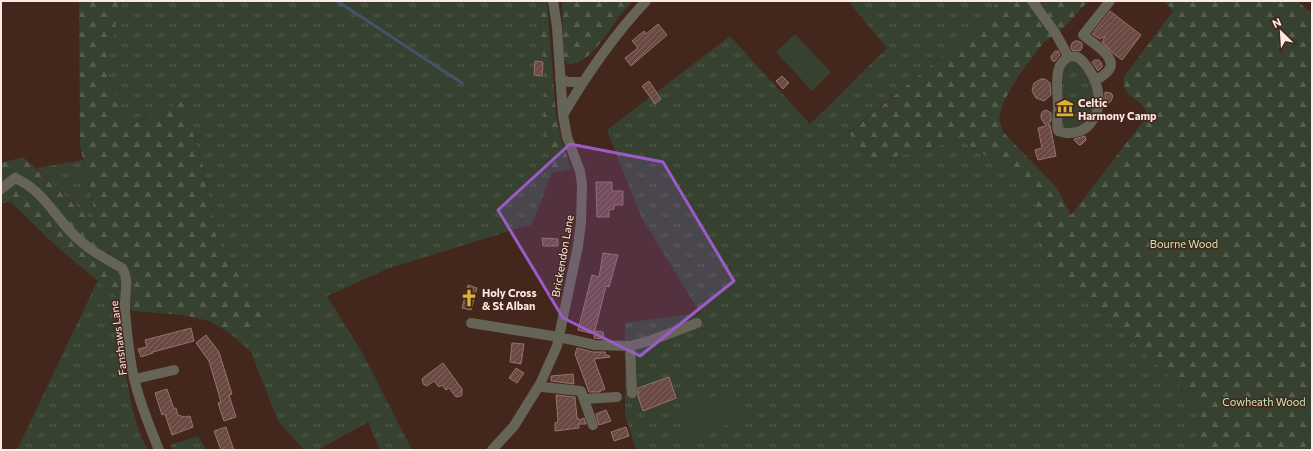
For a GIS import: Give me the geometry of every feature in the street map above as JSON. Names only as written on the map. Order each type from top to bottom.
[{"type":"street","name":"Brickendon Lane","points":[[492,450],[514,426],[540,384],[557,346],[578,246],[582,198],[580,171],[567,137],[563,115],[557,27],[553,1]]},
{"type":"street","points":[[563,115],[583,82],[614,38],[646,1]]},
{"type":"street","points":[[1032,1],[1056,34],[1068,56]]},
{"type":"street","points":[[1095,81],[1109,70],[1111,60],[1108,54],[1083,35],[1110,1]]},
{"type":"street","points":[[1068,56],[1076,56],[1084,63],[1095,81],[1099,100],[1098,111],[1087,128],[1070,134],[1058,131],[1056,124],[1058,108],[1058,71],[1063,61],[1068,56]]},
{"type":"street","points":[[560,79],[570,82],[583,82]]},
{"type":"street","name":"Fanshaws Lane","points":[[1,189],[15,178],[26,183],[36,191],[72,234],[91,250],[122,268],[125,273],[126,281],[125,309],[130,358],[143,411],[159,450]]},
{"type":"street","points":[[471,323],[559,337],[595,345],[630,346],[652,340],[697,323]]},
{"type":"street","points":[[630,346],[632,393]]},
{"type":"street","points":[[135,379],[174,370]]},
{"type":"street","points":[[540,384],[543,387],[580,391],[594,426]]},
{"type":"street","points":[[584,399],[617,397]]},
{"type":"highlighted area","points":[[570,144],[663,162],[734,281],[640,356],[563,318],[498,210]]},
{"type":"green space","points":[[79,1],[121,1],[110,51],[104,65],[123,116],[131,125],[183,101],[203,166],[217,239],[268,325],[228,332],[209,321],[183,315],[133,311],[55,245],[10,201],[1,204],[1,163],[23,157],[98,226],[80,145]]},
{"type":"green space","points":[[121,1],[537,1],[545,72],[543,128],[552,173],[532,224],[387,269],[327,296],[363,354],[412,450],[380,450],[368,422],[318,450],[304,450],[278,421],[251,352],[228,332],[267,325],[217,239],[203,166],[183,101],[130,125],[123,116],[104,65],[110,51]]},
{"type":"green space","points":[[537,1],[547,1],[556,115],[561,138],[571,169],[552,173],[543,128],[545,72]]},
{"type":"green space","points":[[562,1],[633,1],[618,18],[603,40],[589,55],[574,63],[567,63],[563,56]]},
{"type":"green space","points":[[848,1],[998,1],[981,24],[849,132],[871,163],[960,140],[1037,188],[1040,254],[1202,407],[1197,450],[636,450],[625,414],[625,323],[700,313],[641,216],[607,130],[730,36],[810,124],[887,48]]},
{"type":"green space","name":"Bourne Wood","points":[[998,1],[1088,1],[1064,28],[1044,42],[1019,75],[1003,103],[999,119],[1003,132],[1057,188],[1071,215],[1145,119],[1143,107],[1127,92],[1124,86],[1124,77],[1173,11],[1164,1],[1297,1],[1312,13],[1312,450],[1197,450],[1202,407],[1040,254],[1036,188],[1002,165],[960,140],[871,163],[849,133],[981,24]]},
{"type":"green space","points":[[795,34],[831,72],[812,91],[776,52]]},
{"type":"green space","points":[[1071,60],[1078,63],[1085,70],[1095,92],[1095,112],[1080,129],[1063,129],[1060,122],[1061,69]]},
{"type":"green space","points":[[83,160],[98,226],[36,168]]},
{"type":"green space","points":[[118,274],[121,301],[117,323],[122,355],[133,412],[141,437],[148,450],[17,450],[97,282]]},
{"type":"green space","points":[[734,389],[743,418],[687,442],[677,413]]},
{"type":"green space","points":[[198,436],[206,450],[173,450],[170,445]]},
{"type":"building","points":[[1110,11],[1141,35],[1122,60],[1102,42],[1105,36],[1100,39],[1092,34]]},
{"type":"building","points":[[658,24],[667,35],[631,66],[625,58],[638,48],[632,41],[644,31],[646,34]]},
{"type":"building","points":[[1075,41],[1082,43],[1082,48],[1080,51],[1072,50],[1072,43]]},
{"type":"building","points":[[1055,51],[1058,51],[1060,55],[1054,62],[1051,59],[1051,56]]},
{"type":"building","points":[[1099,60],[1102,64],[1102,67],[1098,71],[1092,62]]},
{"type":"building","points":[[535,61],[543,62],[542,76],[534,75]]},
{"type":"building","points":[[782,76],[789,83],[783,89],[776,81]]},
{"type":"building","points":[[1041,79],[1045,79],[1050,83],[1051,95],[1044,101],[1036,98],[1032,91],[1034,83]]},
{"type":"building","points":[[649,81],[661,99],[655,104],[642,86]]},
{"type":"building","points":[[1105,92],[1111,93],[1113,96],[1109,103],[1105,103]]},
{"type":"building","points":[[1046,110],[1051,113],[1051,121],[1048,125],[1050,125],[1056,156],[1038,160],[1035,150],[1042,148],[1038,128],[1046,126],[1041,118],[1041,115],[1042,112]]},
{"type":"building","points":[[1085,136],[1086,140],[1079,145],[1074,139]]},
{"type":"building","points":[[596,182],[612,182],[612,191],[623,191],[623,205],[614,205],[614,209],[609,210],[609,217],[597,217]]},
{"type":"building","points":[[542,238],[558,239],[558,246],[543,246]]},
{"type":"building","points":[[603,253],[618,255],[609,287],[606,286],[594,334],[578,330],[592,275],[599,277]]},
{"type":"building","name":"Holy Cross & St Alban","points":[[468,285],[477,288],[471,310],[462,308]]},
{"type":"building","points":[[191,328],[194,341],[153,352],[141,357],[138,349],[147,347],[145,340]]},
{"type":"building","points":[[595,331],[603,332],[604,339],[594,338]]},
{"type":"building","points":[[206,335],[219,352],[232,394],[229,395],[236,417],[224,421],[218,403],[221,402],[209,361],[196,343]]},
{"type":"building","points":[[512,343],[524,344],[521,364],[510,362]]},
{"type":"building","points":[[577,348],[593,352],[605,352],[606,355],[610,356],[594,359],[605,389],[599,392],[589,392],[575,354]]},
{"type":"building","points":[[443,363],[462,389],[461,396],[456,397],[449,388],[446,390],[442,385],[439,387],[434,381],[427,386],[423,384],[422,379]]},
{"type":"building","points":[[516,368],[524,373],[517,383],[509,378]]},
{"type":"building","points":[[573,374],[574,384],[551,381],[551,376]]},
{"type":"building","points":[[669,377],[676,398],[643,411],[638,396],[638,388]]},
{"type":"building","points":[[167,389],[174,409],[176,408],[178,415],[184,417],[190,416],[193,427],[172,435],[165,414],[162,415],[155,393]]},
{"type":"building","points":[[556,395],[575,397],[577,418],[579,420],[584,418],[586,424],[579,424],[579,428],[555,431],[555,423],[558,422]]},
{"type":"building","points":[[606,410],[611,421],[599,425],[596,414]]},
{"type":"building","points":[[226,427],[234,450],[221,450],[214,431]]},
{"type":"building","points":[[626,427],[629,436],[614,441],[611,432]]},
{"type":"waterway","points":[[337,1],[462,83]]},
{"type":"place","name":"Celtic Harmony Camp","points":[[1065,108]]},
{"type":"place","name":"Holy Cross & St Alban","points":[[469,298]]},
{"type":"park label","name":"Cowheath Wood","points":[[1264,401]]}]
